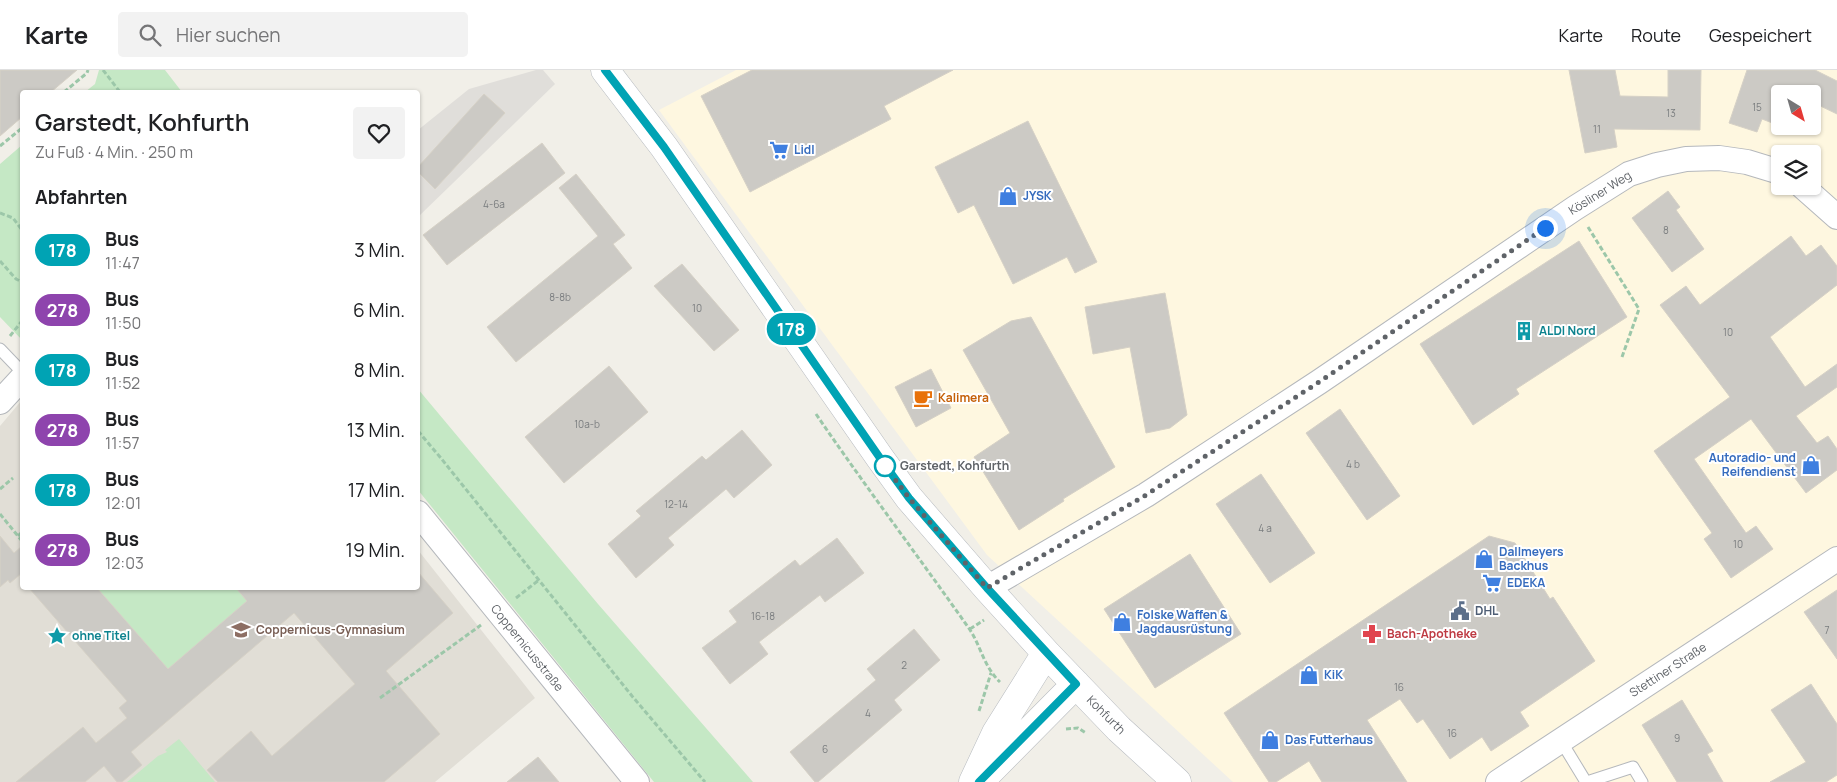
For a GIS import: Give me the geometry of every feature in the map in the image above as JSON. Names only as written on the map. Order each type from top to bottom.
[{"type":"street","name":"Kohfurth","points":[[605,70],[664,147],[909,498],[1046,653],[1119,729],[1177,782]]},
{"type":"street","name":"Kösliner Weg","points":[[987,588],[1146,495],[1629,174],[1657,164],[1686,159],[1719,158],[1747,162],[1771,169]]},
{"type":"street","points":[[1812,195],[1837,217]]},
{"type":"street","points":[[0,402],[20,380]]},
{"type":"street","name":"Coppernicusstraße","points":[[420,516],[637,782]]},
{"type":"street","name":"Stettiner Straße","points":[[1498,782],[1837,559]]},
{"type":"street","points":[[973,782],[996,733],[1046,653]]},
{"type":"street","points":[[979,782],[1076,684]]},
{"type":"lane","points":[[3,344],[20,369]]},
{"type":"lane","points":[[1561,741],[1587,782],[1633,767],[1642,782]]},
{"type":"path","points":[[103,70],[118,90]]},
{"type":"path","points":[[66,90],[87,71]]},
{"type":"path","points":[[0,146],[20,130]]},
{"type":"path","points":[[1576,208],[1639,309],[1622,357]]},
{"type":"path","points":[[0,213],[13,218],[20,227]]},
{"type":"path","points":[[0,261],[20,281]]},
{"type":"path","points":[[3,344],[20,324]]},
{"type":"path","points":[[420,434],[638,702],[706,782]]},
{"type":"path","points":[[0,489],[13,478]]},
{"type":"path","points":[[0,514],[20,538]]},
{"type":"path","points":[[380,698],[498,613],[539,580]]},
{"type":"path","points":[[970,629],[990,673]]},
{"type":"shaded area","points":[[536,70],[543,70],[555,84],[420,215],[420,128],[469,89]]},
{"type":"shaded area","points":[[736,70],[1837,70],[1837,782],[1233,782],[987,555],[659,110]]},
{"type":"shaded area","name":"Coppernicus-Gymnasium","points":[[20,402],[20,590],[420,590],[420,553],[535,698],[435,782],[0,782],[0,426]]},
{"type":"green space","points":[[99,70],[165,70],[180,90],[88,90],[95,84]]},
{"type":"green space","points":[[20,147],[20,338],[0,317],[0,164]]},
{"type":"green space","points":[[420,391],[598,604],[753,782],[654,782],[420,492]]},
{"type":"green space","points":[[99,590],[238,590],[247,601],[168,669]]},
{"type":"green space","points":[[179,739],[215,782],[127,782],[158,756],[167,752],[165,750]]},
{"type":"building","points":[[0,70],[77,70],[53,90],[20,90],[20,119],[0,136]]},
{"type":"building","name":"Lidl","points":[[752,70],[953,70],[884,106],[891,119],[750,192],[701,96]]},
{"type":"building","points":[[1569,70],[1615,70],[1620,96],[1668,97],[1668,70],[1701,70],[1700,130],[1614,129],[1617,147],[1585,153]]},
{"type":"building","points":[[1747,70],[1815,70],[1837,81],[1837,114],[1821,106],[1821,85],[1771,85],[1771,122],[1762,119],[1757,132],[1729,123]]},
{"type":"building","points":[[484,94],[505,113],[435,189],[420,174],[420,165]]},
{"type":"building","name":"JYSK","points":[[1028,121],[1097,262],[1075,273],[1067,257],[1013,284],[974,205],[958,213],[935,167]]},
{"type":"building","points":[[542,143],[565,173],[447,265],[423,235]]},
{"type":"building","points":[[576,174],[625,235],[613,244],[632,268],[516,362],[487,327],[598,236],[559,188]]},
{"type":"building","points":[[1668,191],[1680,207],[1676,210],[1704,249],[1672,272],[1632,218]]},
{"type":"building","points":[[1791,236],[1806,256],[1821,245],[1837,266],[1837,285],[1770,337],[1805,387],[1837,364],[1837,387],[1796,416],[1817,443],[1828,436],[1837,449],[1837,470],[1806,493],[1751,419],[1694,459],[1746,533],[1756,526],[1773,549],[1731,578],[1704,539],[1712,533],[1654,451],[1730,397],[1660,305],[1686,286],[1700,305]]},
{"type":"building","name":"ALDI Nord","points":[[1579,241],[1627,317],[1516,389],[1519,394],[1473,425],[1420,344]]},
{"type":"building","points":[[682,264],[739,330],[714,351],[654,286]]},
{"type":"building","points":[[1165,293],[1187,415],[1170,428],[1146,433],[1130,347],[1093,354],[1085,307]]},
{"type":"building","points":[[1031,317],[1115,467],[1063,499],[1064,501],[1019,530],[974,457],[1010,433],[963,350],[1011,321]]},
{"type":"building","points":[[609,366],[648,412],[564,483],[525,437]]},
{"type":"building","name":"Kalimera","points":[[931,369],[951,408],[916,427],[895,387]]},
{"type":"building","points":[[1340,409],[1400,496],[1367,520],[1306,433]]},
{"type":"building","points":[[742,430],[772,465],[734,498],[726,489],[668,538],[674,545],[636,578],[608,544],[641,516],[636,511],[702,456],[706,460]]},
{"type":"building","points":[[1261,474],[1315,553],[1270,583],[1216,504]]},
{"type":"building","points":[[0,536],[14,553],[20,548],[20,575],[10,583],[8,580],[0,587]]},
{"type":"building","points":[[1489,536],[1515,543],[1550,599],[1553,597],[1595,661],[1520,712],[1529,726],[1491,751],[1482,737],[1450,759],[1423,719],[1417,723],[1400,699],[1367,720],[1407,782],[1322,782],[1309,761],[1276,782],[1269,782],[1224,713]]},
{"type":"building","points":[[837,538],[864,573],[825,602],[820,595],[759,642],[768,654],[730,684],[702,648],[737,622],[729,611],[795,560],[800,566]]},
{"type":"building","points":[[1190,554],[1241,634],[1155,688],[1104,609]]},
{"type":"building","points":[[420,574],[453,613],[386,671],[440,734],[384,782],[218,782],[207,770],[251,731],[272,756],[355,684],[294,613],[131,752],[142,765],[122,782],[117,782],[104,766],[85,782],[16,782],[83,727],[96,743],[127,718],[119,708],[127,701],[31,590],[99,590],[168,669],[247,601],[238,590],[420,590]]},
{"type":"building","points":[[1837,590],[1837,659],[1804,612]]},
{"type":"building","points":[[914,629],[940,660],[894,700],[902,710],[818,782],[815,782],[790,752],[876,680],[867,669]]},
{"type":"building","points":[[1811,684],[1837,724],[1837,775],[1826,782],[1770,782],[1806,762],[1771,710]]},
{"type":"building","points":[[1682,700],[1713,751],[1707,754],[1723,782],[1677,782],[1642,725]]},
{"type":"building","points":[[538,757],[559,782],[507,782]]},
{"type":"bus line","name":"178","points":[[605,70],[664,147],[909,498],[987,588],[1076,684],[1028,730],[979,782]]},
{"type":"place","name":"Lidl","points":[[779,150]]},
{"type":"place","name":"JYSK","points":[[1008,196]]},
{"type":"place","name":"ALDI Nord","points":[[1524,331]]},
{"type":"place","name":"Kalimera","points":[[923,398]]},
{"type":"place","name":"Autoradio- und Reifendienst","points":[[1811,465]]},
{"type":"place","name":"Garstedt, Kohfurth","points":[[885,466]]},
{"type":"place","name":"Dallmeyers Backhus","points":[[1484,559]]},
{"type":"place","name":"EDEKA","points":[[1492,583]]},
{"type":"place","name":"DHL","points":[[1460,611]]},
{"type":"place","name":"Folske Waffen & Jagdausrüstung","points":[[1122,622]]},
{"type":"place","name":"Coppernicus-Gymnasium","points":[[241,630]]},
{"type":"place","name":"Bach-Apotheke","points":[[1372,634]]},
{"type":"place","name":"ohne Titel","points":[[57,636]]},
{"type":"place","name":"KiK","points":[[1309,675]]},
{"type":"place","name":"Das Futterhaus","points":[[1270,740]]},
{"type":"route","points":[[885,466],[909,498],[987,588],[1146,495],[1319,382],[1545,228]]}]
